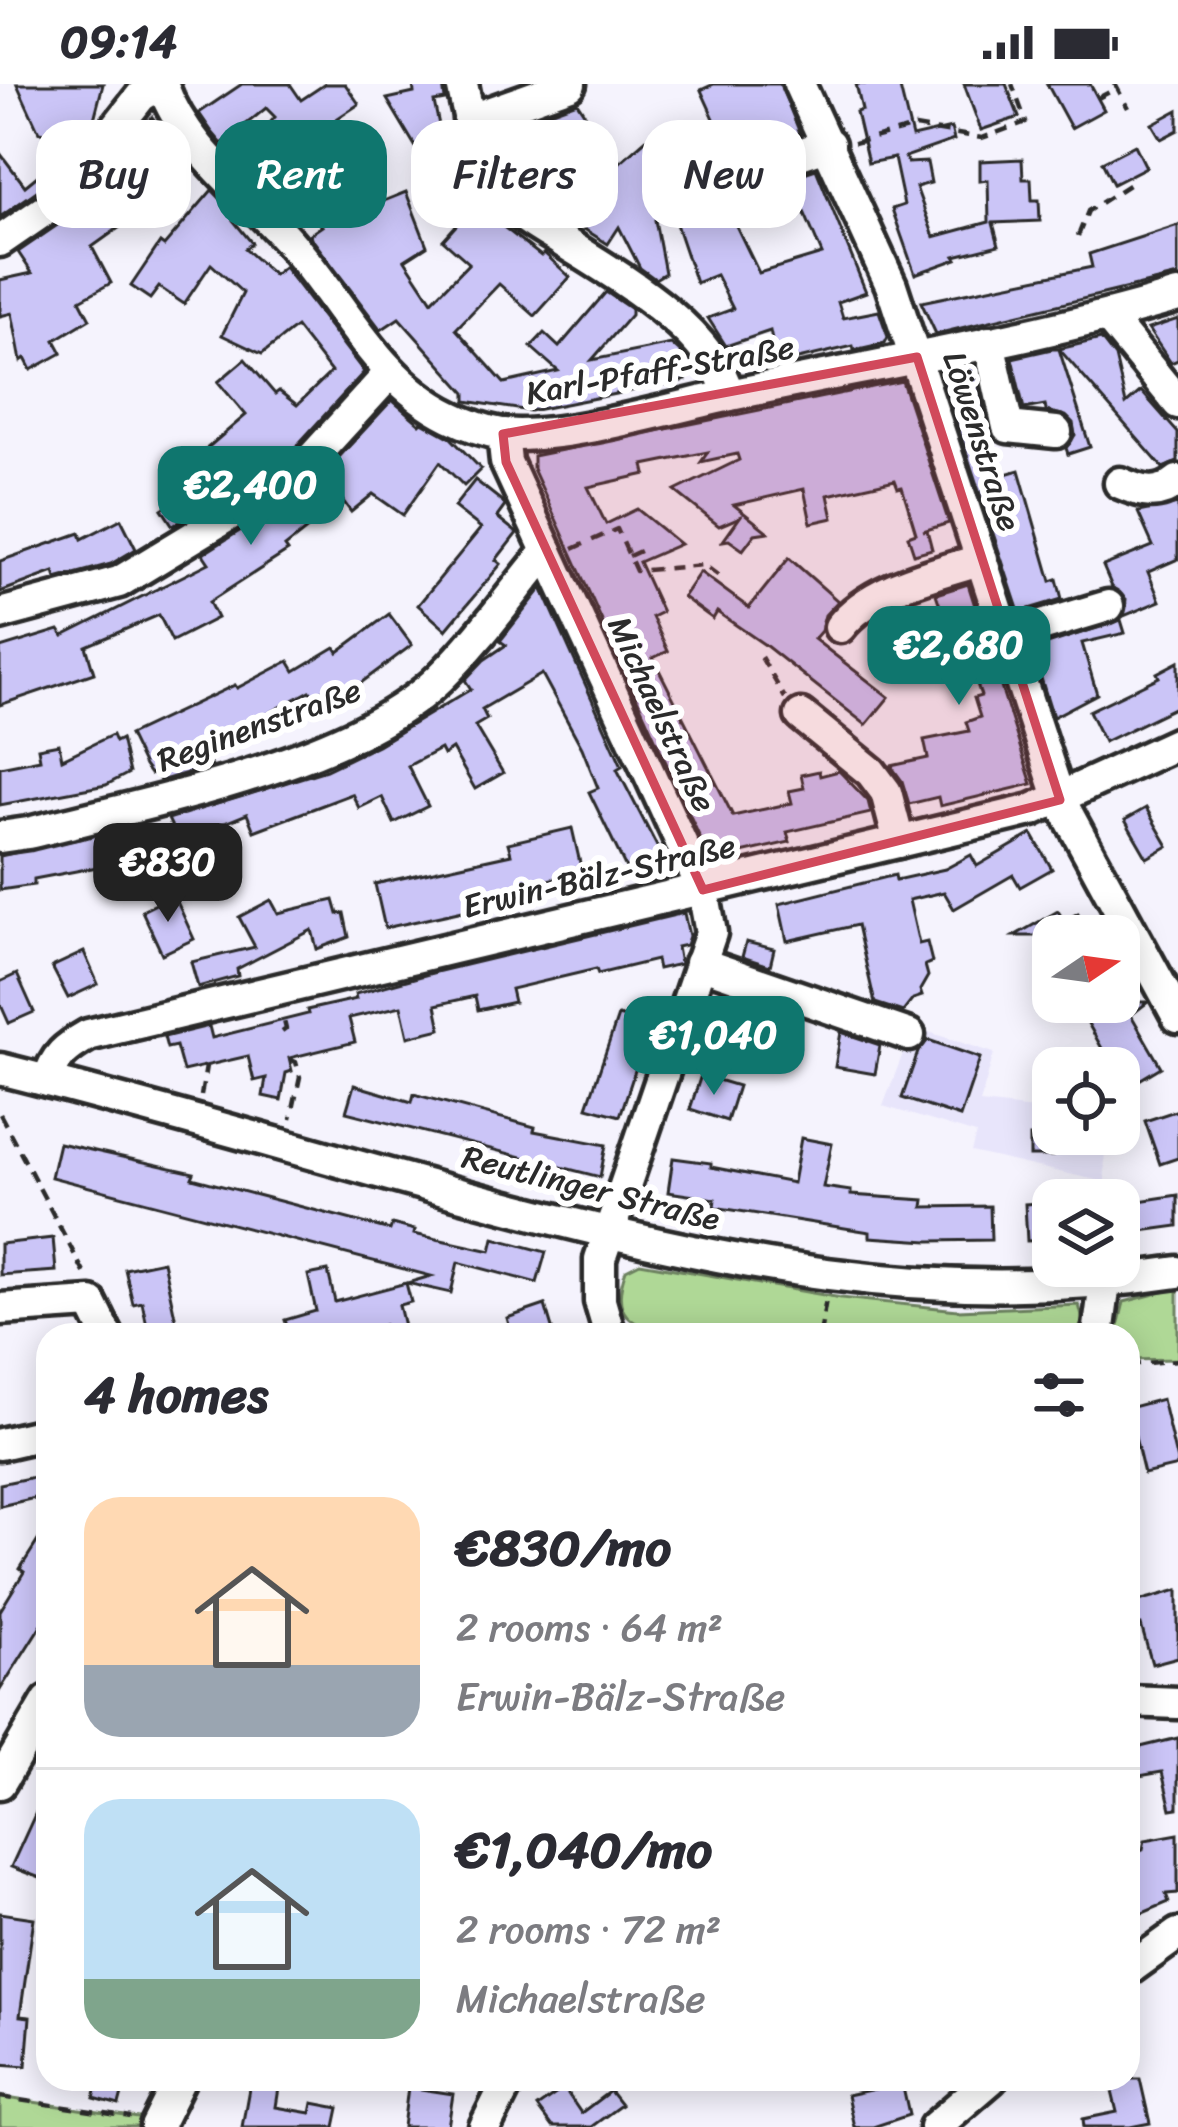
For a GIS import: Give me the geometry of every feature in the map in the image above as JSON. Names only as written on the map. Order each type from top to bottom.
[{"type":"street","points":[[0,241],[80,186],[96,153],[141,96],[161,84]]},
{"type":"street","name":"Karl-Pfaff-Straße","points":[[161,84],[170,108],[224,175],[326,283],[389,374],[449,416],[503,434],[551,431],[917,358],[1108,317],[1178,296]]},
{"type":"street","points":[[462,84],[470,120],[570,84]]},
{"type":"street","name":"Löwenstraße","points":[[799,84],[882,265],[917,358],[1060,800],[1178,1017]]},
{"type":"street","points":[[806,153],[830,146]]},
{"type":"street","points":[[542,228],[649,297],[723,375],[729,395]]},
{"type":"street","points":[[1108,317],[1178,403]]},
{"type":"street","points":[[989,342],[1007,427],[1056,432]]},
{"type":"street","points":[[0,614],[119,582],[259,497],[303,469],[389,374]]},
{"type":"street","name":"Michaelstraße","points":[[503,434],[506,462],[703,890],[711,933],[598,1269],[607,1323]]},
{"type":"street","points":[[1120,483],[1141,493],[1164,492],[1178,481]]},
{"type":"street","name":"Reginenstraße","points":[[0,837],[196,791],[365,731],[439,680],[549,555]]},
{"type":"street","points":[[840,627],[855,608],[919,579],[982,559]]},
{"type":"street","points":[[1008,637],[1108,606]]},
{"type":"street","points":[[802,715],[871,772],[886,792],[899,842]]},
{"type":"street","name":"Erwin-Bälz-Straße","points":[[48,1081],[52,1064],[64,1048],[88,1035],[1060,800],[1178,743]]},
{"type":"street","points":[[700,963],[805,1011],[909,1035]]},
{"type":"street","name":"Reutlinger Straße","points":[[0,1069],[608,1233],[831,1277],[948,1287],[1032,1285]]},
{"type":"street","name":"Reutlinger Straße","points":[[1140,1278],[1178,1272]]},
{"type":"street","points":[[1100,1323],[1104,1287]]},
{"type":"street","points":[[0,1309],[91,1303],[101,1323]]},
{"type":"street","points":[[0,1444],[36,1435]]},
{"type":"street","points":[[1140,1701],[1178,1703]]},
{"type":"street","points":[[0,1783],[36,1722]]},
{"type":"street","points":[[1140,1961],[1178,1934]]},
{"type":"street","points":[[157,2124],[174,2091]]},
{"type":"street","points":[[485,2127],[503,2091]]},
{"type":"street","points":[[935,2127],[977,2091]]},
{"type":"path","points":[[830,146],[915,127],[982,138],[1026,122],[1012,84]]},
{"type":"path","points":[[1098,98],[1116,86],[1128,108]]},
{"type":"path","points":[[1078,236],[1088,211],[1130,184]]},
{"type":"path","points":[[549,555],[617,530],[636,572],[704,565],[719,576],[713,582]]},
{"type":"path","points":[[628,556],[640,551]]},
{"type":"path","points":[[761,657],[791,709],[802,715]]},
{"type":"path","points":[[282,1014],[286,1029],[282,1032]]},
{"type":"path","points":[[289,1059],[296,1062],[299,1077],[295,1101]]},
{"type":"path","points":[[0,1114],[83,1270],[92,1289],[91,1303]]},
{"type":"path","points":[[822,1323],[831,1277]]},
{"type":"path","points":[[1140,1364],[1178,1360]]},
{"type":"path","points":[[0,2097],[157,2124]]},
{"type":"highlighted area","points":[[917,357],[1060,800],[703,890],[506,462],[503,434]]},
{"type":"shaded area","points":[[913,1027],[994,1053],[980,1103],[1032,1109],[1032,1155],[1104,1155],[1105,1179],[971,1152],[976,1134],[883,1106]]},
{"type":"green space","points":[[640,1263],[841,1298],[958,1310],[1079,1305],[1083,1321],[637,1323],[622,1308],[626,1270]]},
{"type":"green space","points":[[1178,1288],[1178,1359],[1140,1360],[1140,1323],[1119,1323],[1124,1302]]},
{"type":"green space","points":[[0,2097],[158,2121],[156,2127],[0,2127]]},
{"type":"building","points":[[17,84],[103,84],[94,120],[36,120],[36,125]]},
{"type":"building","points":[[242,84],[290,84],[301,100],[325,84],[345,84],[359,104],[335,120],[272,120],[275,117],[266,108],[251,120],[215,120],[215,136],[199,113]]},
{"type":"building","points":[[413,84],[443,84],[445,100],[434,102],[438,120],[411,120],[411,139],[387,99],[414,93]]},
{"type":"building","points":[[714,84],[780,84],[795,120],[715,120],[701,90]]},
{"type":"building","points":[[856,84],[899,84],[912,137],[951,128],[954,140],[905,157],[908,163],[927,162],[931,183],[916,187],[934,237],[989,222],[988,180],[980,181],[980,161],[1022,159],[1023,179],[1031,179],[1032,200],[1039,200],[1040,221],[993,223],[999,245],[955,256],[957,259],[915,274],[892,209],[904,205],[894,158],[868,163],[856,112],[862,110]]},
{"type":"building","points":[[964,84],[1006,84],[1019,117],[981,130]]},
{"type":"building","points":[[1047,84],[1090,84],[1104,110],[1071,128]]},
{"type":"building","points":[[577,102],[589,120],[527,120]]},
{"type":"building","points":[[1178,110],[1178,130],[1161,139],[1152,124]]},
{"type":"building","points":[[642,143],[642,228],[657,228],[665,273],[655,279],[640,268],[619,227],[608,244],[583,228],[618,228],[620,162]]},
{"type":"building","points":[[1135,145],[1146,167],[1113,184],[1102,162]]},
{"type":"building","points":[[0,153],[25,186],[36,177],[36,192],[0,217]]},
{"type":"building","points":[[816,169],[866,292],[838,302],[843,318],[879,311],[888,337],[885,343],[777,364],[770,331],[726,346],[708,318],[733,309],[716,275],[696,283],[677,228],[737,228],[759,273],[822,254],[806,216],[806,172]]},
{"type":"building","points":[[212,190],[215,228],[240,228],[252,243],[245,249],[274,275],[284,267],[364,372],[290,453],[173,526],[162,509],[214,475],[198,456],[246,415],[218,382],[245,359],[275,394],[279,391],[297,405],[331,372],[296,327],[262,354],[222,335],[243,293],[211,264],[184,304],[159,287],[150,299],[131,286],[160,243],[164,246],[179,228],[191,228],[191,214]]},
{"type":"building","points":[[406,192],[411,228],[420,228],[427,246],[405,260],[432,301],[469,263],[443,240],[454,228],[505,228],[570,277],[535,316],[499,284],[456,329],[504,383],[558,371],[531,347],[544,333],[559,347],[606,292],[631,309],[631,315],[592,360],[671,344],[681,353],[686,380],[530,411],[466,401],[466,393],[399,318],[381,330],[309,235],[319,228],[387,228],[387,200]]},
{"type":"building","points":[[1178,225],[1178,276],[936,334],[921,302],[1092,267],[1089,254]]},
{"type":"building","points":[[53,228],[119,228],[92,247],[111,283],[80,300],[90,319],[55,340],[62,353],[31,370],[25,358],[21,361],[12,313],[0,316],[0,280],[32,273],[18,252]]},
{"type":"building","points":[[1178,319],[1178,360],[1171,363],[1148,329]]},
{"type":"building","points":[[1101,339],[1115,357],[1126,404],[1141,391],[1178,433],[1178,462],[1163,468],[1059,349]]},
{"type":"building","points":[[1059,349],[1090,447],[1068,454],[1066,448],[1075,435],[1073,423],[1046,411],[1045,405],[1024,409],[1012,358]]},
{"type":"building","points":[[974,366],[986,418],[969,421],[991,445],[1002,475],[1019,470],[1051,581],[1057,579],[1062,599],[1019,612],[940,373]]},
{"type":"building","points":[[902,381],[949,523],[923,531],[927,530],[932,549],[914,554],[908,536],[916,533],[902,487],[895,480],[828,495],[833,518],[811,523],[804,489],[734,505],[768,532],[755,534],[743,550],[723,541],[740,517],[719,526],[675,491],[739,460],[737,454],[701,462],[708,452],[644,465],[646,474],[588,487],[606,524],[637,509],[680,544],[639,562],[662,612],[652,617],[668,651],[653,658],[733,816],[792,803],[789,791],[804,788],[801,775],[819,771],[820,776],[839,771],[868,801],[871,813],[787,832],[790,842],[710,860],[533,469],[533,456]]},
{"type":"building","points":[[392,400],[420,424],[451,438],[481,469],[464,486],[440,462],[403,515],[373,494],[351,512],[343,501],[285,547],[288,551],[209,602],[217,618],[172,641],[159,615],[86,646],[94,673],[0,705],[0,648],[59,630],[63,636],[209,563],[203,554],[314,484]]},
{"type":"building","points":[[475,480],[503,502],[497,517],[517,533],[496,560],[501,564],[446,630],[418,605],[481,528],[454,507]]},
{"type":"building","points":[[1178,504],[1178,559],[1148,572],[1160,601],[1124,616],[1126,599],[1112,587],[1103,566],[1153,546],[1138,512]]},
{"type":"building","points":[[121,519],[136,549],[111,564],[56,579],[54,572],[0,592],[0,561],[80,533],[82,539]]},
{"type":"building","points":[[789,558],[838,601],[814,639],[889,697],[866,725],[765,645],[717,612],[713,619],[683,597],[700,572],[749,608]]},
{"type":"building","points":[[968,584],[1032,784],[940,806],[938,797],[909,804],[891,766],[928,758],[924,740],[969,731],[966,722],[980,717],[974,698],[981,696],[970,663],[917,679],[909,652],[901,654],[893,629],[879,633],[875,621],[903,606],[908,624],[895,628],[943,614],[936,594]]},
{"type":"building","points":[[542,588],[622,766],[617,769],[663,858],[629,874],[589,792],[598,788],[582,748],[542,674],[482,709],[487,719],[475,726],[503,773],[475,789],[452,749],[443,755],[440,749],[408,766],[428,806],[394,823],[382,797],[359,808],[352,794],[254,831],[247,814],[210,829],[212,833],[182,848],[168,819],[326,770],[471,689],[465,680],[506,645],[500,641]]},
{"type":"building","points":[[389,614],[412,645],[358,685],[332,695],[328,687],[313,696],[310,691],[253,722],[256,727],[205,753],[211,766],[160,781],[156,771],[150,774],[144,766],[129,735],[289,661],[295,671],[335,647],[338,652]]},
{"type":"building","points":[[1121,620],[1125,633],[1082,643],[1097,694],[1053,717],[1032,649]]},
{"type":"building","points":[[1178,662],[1178,715],[1174,708],[1104,742],[1089,711],[1159,677],[1157,673]]},
{"type":"building","points":[[112,735],[115,742],[121,739],[129,773],[106,785],[0,805],[0,767],[40,759],[38,748],[59,744],[62,759]]},
{"type":"building","points":[[1146,808],[1168,846],[1147,858],[1125,820]]},
{"type":"building","points":[[143,825],[151,860],[115,870],[113,864],[34,879],[34,885],[0,890],[0,856]]},
{"type":"building","points":[[572,828],[582,872],[492,893],[495,904],[385,928],[375,884],[511,854],[508,843]]},
{"type":"building","points":[[1032,834],[1052,869],[1020,887],[1013,875],[954,909],[944,892],[909,900],[919,944],[927,942],[932,962],[925,965],[928,976],[920,990],[922,996],[903,1012],[875,1003],[857,925],[787,941],[779,904],[895,875],[896,880],[945,869],[971,855],[977,866]]},
{"type":"building","points":[[174,895],[194,939],[162,954],[142,911]]},
{"type":"building","points":[[271,900],[278,913],[334,900],[338,914],[344,913],[349,937],[317,949],[312,930],[237,969],[238,976],[198,987],[191,962],[255,947],[239,917]]},
{"type":"building","points":[[684,913],[689,936],[686,945],[677,947],[680,964],[658,969],[656,960],[598,974],[596,969],[511,989],[514,1002],[478,1010],[475,996],[436,1005],[441,1029],[408,1037],[401,1006],[349,1018],[355,1042],[289,1058],[292,1071],[286,1073],[281,1100],[263,1096],[266,1078],[254,1081],[248,1056],[183,1071],[176,1046],[167,1048],[164,1037],[209,1026],[212,1038],[308,1014],[307,1010],[356,999],[355,994],[436,972]]},
{"type":"building","points":[[1032,926],[1032,936],[1014,936]]},
{"type":"building","points":[[746,942],[774,949],[770,966],[742,957]]},
{"type":"building","points":[[84,952],[98,984],[68,998],[52,967]]},
{"type":"building","points":[[17,974],[34,1012],[9,1023],[0,1003],[0,982]]},
{"type":"building","points":[[727,1002],[761,1015],[750,1045],[716,1032]]},
{"type":"building","points":[[618,1016],[650,1025],[620,1116],[587,1107]]},
{"type":"building","points":[[1088,1023],[1136,1023],[1161,1067],[1140,1080],[1140,1047],[1101,1047]]},
{"type":"building","points":[[841,1032],[880,1045],[875,1074],[835,1067]]},
{"type":"building","points":[[928,1040],[980,1058],[960,1117],[902,1098],[918,1052]]},
{"type":"building","points":[[701,1075],[738,1086],[727,1121],[690,1109]]},
{"type":"building","points":[[354,1085],[412,1102],[414,1094],[535,1127],[534,1131],[606,1145],[600,1177],[346,1112]]},
{"type":"building","points":[[1178,1110],[1178,1158],[1160,1164],[1145,1121]]},
{"type":"building","points":[[801,1138],[832,1144],[823,1187],[851,1191],[851,1195],[924,1200],[923,1207],[990,1206],[991,1240],[870,1237],[870,1232],[714,1207],[715,1199],[668,1192],[673,1158],[793,1183]]},
{"type":"building","points":[[59,1143],[194,1173],[192,1178],[390,1230],[392,1224],[415,1230],[414,1234],[491,1251],[494,1238],[546,1252],[537,1283],[458,1262],[451,1293],[407,1283],[431,1276],[51,1177]]},
{"type":"building","points":[[1178,1195],[1178,1226],[1140,1231],[1140,1201]]},
{"type":"building","points":[[1025,1204],[1032,1204],[1032,1241],[1027,1241]]},
{"type":"building","points":[[53,1238],[56,1271],[0,1275],[0,1244]]},
{"type":"building","points":[[163,1261],[176,1323],[146,1323],[142,1302],[133,1304],[125,1269]]},
{"type":"building","points":[[328,1271],[335,1302],[406,1283],[411,1302],[399,1305],[403,1323],[286,1323],[316,1311],[308,1275]]},
{"type":"building","points":[[545,1305],[550,1323],[508,1323],[507,1318]]},
{"type":"building","points":[[1162,1399],[1178,1466],[1144,1474],[1140,1405]]},
{"type":"building","points":[[36,1476],[36,1498],[0,1506],[0,1484]]},
{"type":"building","points":[[36,1544],[36,1633],[0,1690],[0,1611],[24,1572],[20,1569]]},
{"type":"building","points":[[1178,1590],[1178,1657],[1152,1664],[1140,1625],[1140,1601]]},
{"type":"building","points":[[1178,1738],[1178,1808],[1171,1809],[1162,1772],[1140,1776],[1140,1747]]},
{"type":"building","points":[[36,1812],[36,1876],[11,1867]]},
{"type":"building","points":[[1178,1834],[1178,1893],[1166,1894],[1169,1902],[1140,1914],[1140,1850],[1145,1840]]},
{"type":"building","points":[[0,1913],[34,1918],[20,2016],[30,2017],[26,2066],[0,2064]]},
{"type":"building","points":[[1140,2079],[1150,2123],[1084,2127],[1083,2119],[1117,2112],[1112,2091],[1140,2091]]},
{"type":"building","points":[[96,2091],[123,2091],[119,2105],[94,2098]]},
{"type":"building","points":[[249,2091],[279,2091],[276,2107],[311,2113],[313,2103],[339,2108],[335,2127],[242,2127]]},
{"type":"building","points":[[408,2091],[453,2094],[448,2127],[403,2127]]},
{"type":"building","points":[[560,2091],[566,2091],[581,2113],[610,2091],[621,2105],[591,2127],[552,2127],[537,2107]]},
{"type":"building","points":[[904,2091],[909,2115],[873,2127],[854,2127],[847,2095]]}]
